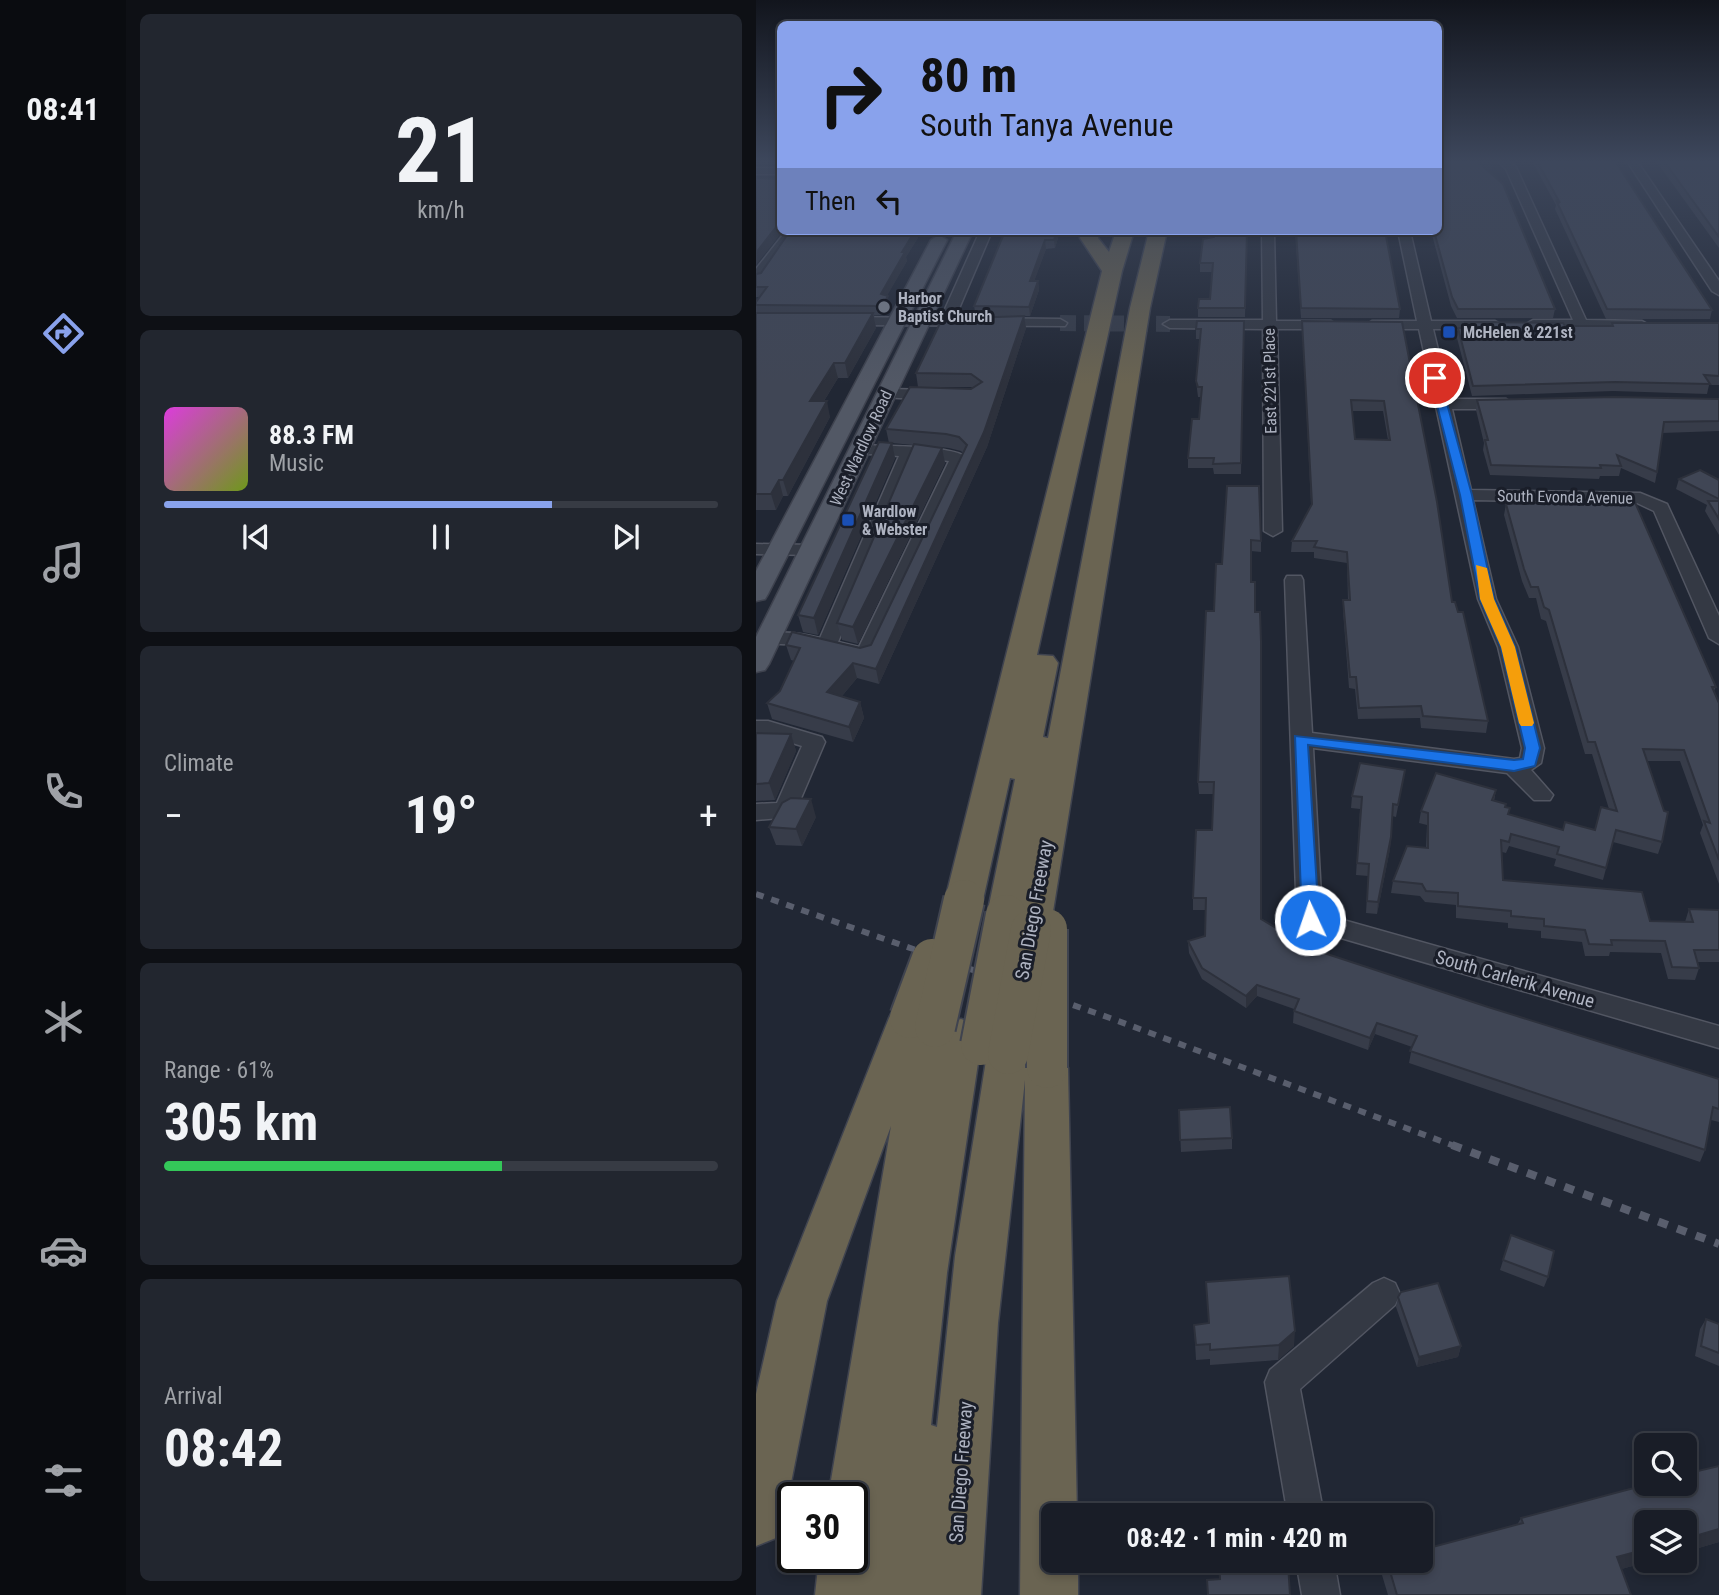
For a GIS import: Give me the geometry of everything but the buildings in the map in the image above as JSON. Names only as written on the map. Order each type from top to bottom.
[{"type":"highway","points":[[911,1595],[934,1331],[974,1042],[1030,724],[1087,439],[1127,269],[1118,252],[1089,238],[1089,235]]},
{"type":"highway","points":[[885,1595],[922,1273],[974,1042],[999,912],[1144,235]]},
{"type":"highway","name":"San Diego Freeway","points":[[999,912],[1046,846],[1140,308],[1157,235]]},
{"type":"highway","points":[[1049,1595],[974,1042],[999,912],[977,842],[1118,252]]},
{"type":"highway","points":[[756,1518],[802,1301],[974,1042]]},
{"type":"highway","points":[[858,1482],[913,1128],[974,1042]]},
{"type":"highway","name":"San Diego Freeway","points":[[952,1595],[967,1390],[987,1192],[974,1042]]},
{"type":"highway","points":[[844,1595],[846,1573]]},
{"type":"main road","name":"West Wardlow Road","points":[[756,594],[942,235]]},
{"type":"main road","name":"West Wardlow Road","points":[[756,664],[963,235]]},
{"type":"street","points":[[756,278],[789,235]]},
{"type":"street","points":[[946,322],[984,235]]},
{"type":"street","name":"East 221st Place","points":[[1268,235],[1273,531]]},
{"type":"street","points":[[1294,580],[1300,739],[1514,765],[1530,763],[1533,748],[1508,647],[1487,599],[1466,495],[1441,404],[1405,235]]},
{"type":"street","points":[[1542,235],[1581,324]]},
{"type":"street","points":[[1682,235],[1719,291]]},
{"type":"street","points":[[824,321],[1060,323]]},
{"type":"street","points":[[1170,324],[1664,325]]},
{"type":"street","points":[[886,394],[949,395]]},
{"type":"street","points":[[1441,404],[1516,403]]},
{"type":"street","points":[[768,639],[800,639],[865,655],[959,458],[909,451],[859,450]]},
{"type":"street","points":[[827,645],[909,451]]},
{"type":"street","name":"South Evonda Avenue","points":[[1466,495],[1640,498],[1661,508],[1719,638]]},
{"type":"street","points":[[756,549],[812,550]]},
{"type":"street","points":[[756,728],[768,728],[814,742],[785,811],[756,811]]},
{"type":"street","name":"South Carlerik Avenue","points":[[1300,739],[1310,920],[1719,1037]]},
{"type":"street","points":[[1514,765],[1542,795]]},
{"type":"street","points":[[1304,1503],[1282,1382],[1384,1294]]},
{"type":"street","points":[[1317,1573],[1321,1595]]},
{"type":"tunnel","points":[[1060,323],[1170,324]]},
{"type":"railway","points":[[756,894],[1110,1018],[1457,1147]]},
{"type":"railway","points":[[1452,1145],[1719,1244]]},
{"type":"slow traffic","points":[[1480,568],[1487,599],[1508,647],[1527,723]]},
{"type":"place","name":"Harbor Baptist Church","points":[[884,307]]},
{"type":"place","name":"McHelen & 221st","points":[[1449,332]]},
{"type":"place","name":"Wardlow & Webster","points":[[848,520]]},
{"type":"route","points":[[1310,920],[1300,739],[1490,763],[1530,763],[1533,748],[1508,647],[1487,599],[1466,495],[1435,378]]}]
